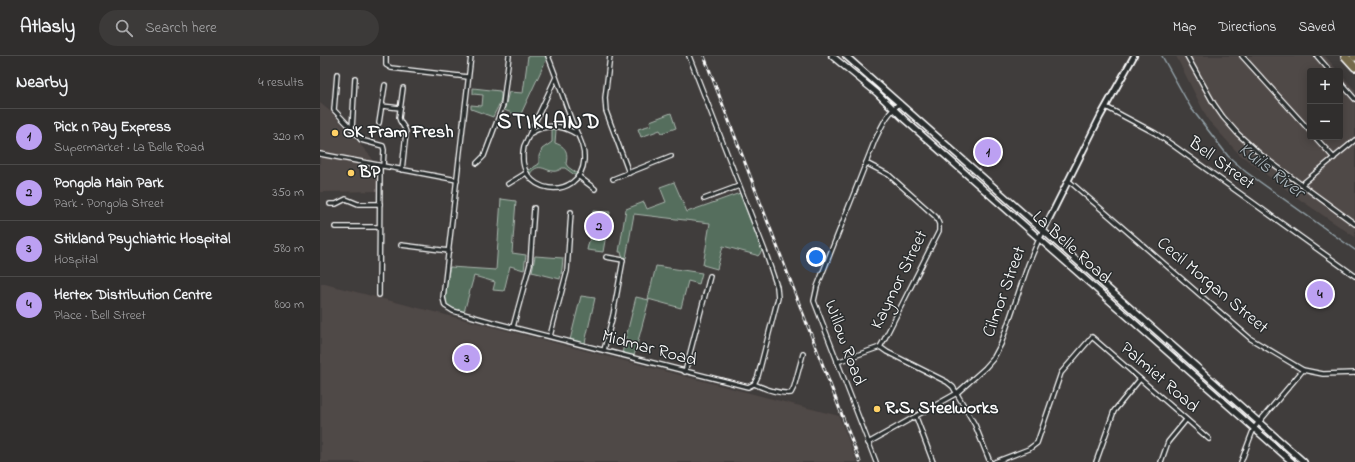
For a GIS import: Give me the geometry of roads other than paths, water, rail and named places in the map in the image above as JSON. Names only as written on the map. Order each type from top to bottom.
[{"type":"highway","points":[[1345,56],[1355,67]]},
{"type":"main road","name":"La Belle Road","points":[[834,56],[1292,462]]},
{"type":"main road","name":"La Belle Road","points":[[846,56],[1304,462]]},
{"type":"street","points":[[386,56],[386,66],[388,67],[468,78]]},
{"type":"street","name":"Midmar Road","points":[[471,56],[443,298],[445,306],[452,311],[685,372],[746,387],[750,387],[754,384],[784,393],[791,392],[794,387],[803,354]]},
{"type":"street","points":[[477,163],[484,156],[502,109],[509,56]]},
{"type":"street","points":[[548,56],[582,145],[584,159],[583,167],[578,176],[568,184],[554,188],[540,186],[532,180],[526,173],[522,155],[524,146],[549,89],[556,77]]},
{"type":"street","points":[[610,56],[605,109],[629,173]]},
{"type":"street","points":[[689,56],[739,186],[766,251],[778,287],[777,304],[758,376],[754,384]]},
{"type":"street","name":"Cilmor Street","points":[[868,443],[957,393],[985,368],[998,352],[1039,239],[1106,107],[1134,56]]},
{"type":"street","points":[[1187,56],[1214,104],[1238,134],[1261,155],[1301,186],[1355,224]]},
{"type":"street","points":[[1242,56],[1307,128]]},
{"type":"street","points":[[1317,56],[1327,68]]},
{"type":"street","points":[[337,74],[334,110],[361,140],[383,146],[384,150],[381,166],[379,295]]},
{"type":"street","points":[[352,129],[355,78]]},
{"type":"street","points":[[379,123],[385,85]]},
{"type":"street","points":[[1343,85],[1355,99]]},
{"type":"street","points":[[402,170],[406,130],[399,120],[403,88]]},
{"type":"street","name":"Willow Road","points":[[876,462],[814,305],[814,297],[839,230],[883,122],[893,108],[900,103]]},
{"type":"street","points":[[382,106],[400,108]]},
{"type":"street","name":"Bell Street","points":[[1106,107],[1155,133],[1355,276]]},
{"type":"street","points":[[530,133],[544,127],[558,126],[571,131],[578,136]]},
{"type":"street","points":[[1318,140],[1334,158]]},
{"type":"street","points":[[1301,186],[1355,140]]},
{"type":"street","points":[[320,154],[457,180]]},
{"type":"street","points":[[613,179],[670,156]]},
{"type":"street","name":"Kaymor Street","points":[[866,163],[889,175],[936,217],[940,227],[916,278],[880,347]]},
{"type":"street","points":[[508,184],[526,173]]},
{"type":"street","points":[[578,176],[595,189]]},
{"type":"street","name":"Cecil Morgan Street","points":[[1069,181],[1246,336],[1303,370],[1323,374],[1355,373]]},
{"type":"street","points":[[704,199],[739,186]]},
{"type":"street","points":[[330,204],[336,204],[346,199],[360,204],[380,204]]},
{"type":"street","points":[[513,327],[530,264],[534,208]]},
{"type":"street","points":[[550,336],[567,271],[571,212]]},
{"type":"street","points":[[335,227],[380,227]]},
{"type":"street","points":[[401,245],[449,251]]},
{"type":"street","points":[[604,350],[613,315],[622,260],[606,257]]},
{"type":"street","points":[[685,372],[710,276]]},
{"type":"street","name":"Palmiet Road","points":[[995,462],[1029,449],[1037,443],[1061,373],[1092,337],[1208,439]]},
{"type":"street","points":[[837,362],[880,347],[949,383],[957,393],[975,425],[990,462]]},
{"type":"street","points":[[1241,462],[1254,428],[1303,370]]},
{"type":"street","points":[[1096,462],[1114,411],[1140,380]]},
{"type":"street","points":[[916,417],[933,462]]},
{"type":"street","points":[[1161,462],[1168,442],[1186,420]]},
{"type":"waterway","name":"Kuils River","points":[[1162,56],[1191,108],[1228,156],[1246,172],[1355,250]]},
{"type":"railway","points":[[704,56],[860,462]]},
{"type":"place","name":"OK Fram Fresh","points":[[335,133]]},
{"type":"place","name":"Pick n Pay Express","points":[[988,152]]},
{"type":"place","name":"BP","points":[[351,173]]},
{"type":"place","name":"Pongola Main Park","points":[[599,226]]},
{"type":"place","name":"Hertex Distribution Centre","points":[[1320,294]]},
{"type":"place","name":"Stikland Psychiatric Hospital","points":[[467,358]]},
{"type":"place","name":"R.S. Steelworks","points":[[877,409]]},
{"type":"district","name":"STIKLAND","points":[[549,123]]}]
